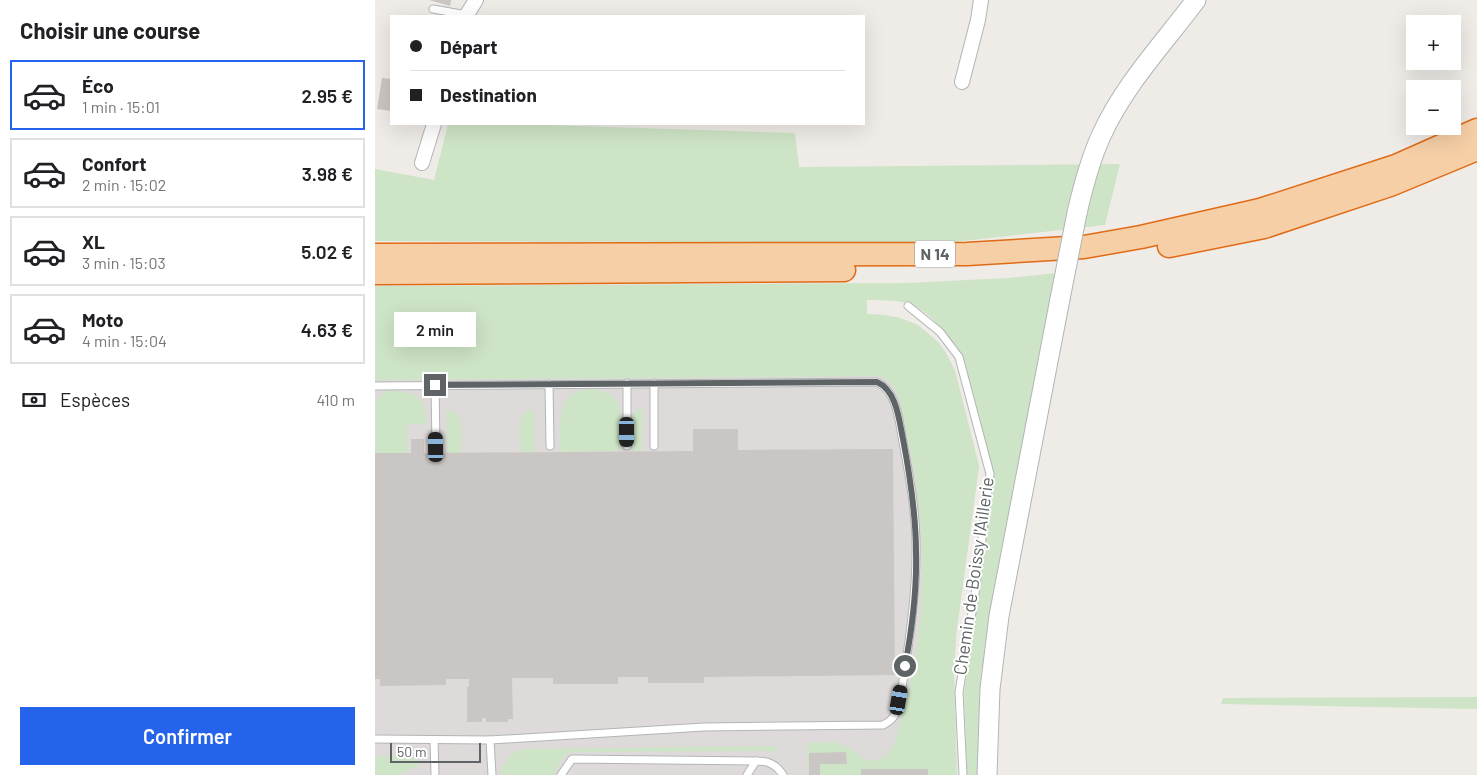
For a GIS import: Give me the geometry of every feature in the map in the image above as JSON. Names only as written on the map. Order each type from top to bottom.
[{"type":"highway","points":[[1260,210],[1418,149],[1477,122]]},
{"type":"highway","name":"N 14","points":[[375,255],[967,254],[1084,247],[1141,237],[1260,210],[1396,166],[1477,130]]},
{"type":"highway","name":"N 14","points":[[375,273],[964,270],[1082,262],[1264,226],[1391,185],[1477,149]]},
{"type":"main road","points":[[987,775],[990,689],[999,616],[1077,213],[1101,135],[1111,117],[1131,84],[1196,0]]},
{"type":"street","points":[[467,15],[476,0]]},
{"type":"street","points":[[963,82],[981,0]]},
{"type":"street","points":[[422,163],[434,125]]},
{"type":"lane","points":[[433,9],[446,14]]},
{"type":"lane","name":"Chemin de Boissy l'Aillerie","points":[[908,306],[941,332],[959,357],[990,474],[975,594],[959,692],[963,775]]},
{"type":"lane","points":[[375,386],[877,382],[883,384],[896,406],[908,467],[916,553],[911,632],[899,700],[894,716],[883,725],[704,727],[490,740],[375,739]]},
{"type":"lane","points":[[654,383],[654,446]]},
{"type":"lane","points":[[549,384],[550,446]]},
{"type":"lane","points":[[627,384],[627,446]]},
{"type":"lane","points":[[435,385],[436,447]]},
{"type":"lane","points":[[434,740],[435,775]]},
{"type":"lane","points":[[490,740],[491,775]]},
{"type":"lane","points":[[561,775],[572,760],[767,761],[778,768],[783,775]]},
{"type":"lane","points":[[747,775],[755,761]]},
{"type":"shaded area","points":[[850,314],[884,315],[900,318],[918,325],[939,343],[955,371],[979,466],[956,635],[954,675],[957,775],[375,775],[375,371]]},
{"type":"green space","points":[[448,125],[546,125],[795,133],[799,167],[1120,164],[1105,225],[946,243],[375,241],[375,169],[434,180]]},
{"type":"green space","points":[[1056,273],[988,644],[981,672],[979,698],[982,717],[981,775],[967,775],[964,693],[993,480],[961,354],[945,332],[923,311],[903,302],[867,300],[867,314],[900,318],[918,325],[939,343],[946,353],[955,371],[979,466],[956,635],[954,675],[957,775],[808,775],[807,743],[829,742],[841,744],[847,746],[861,757],[872,761],[885,756],[895,741],[910,685],[917,648],[921,610],[921,534],[912,459],[897,394],[890,382],[878,376],[375,380],[375,286],[906,283],[1009,278]]},
{"type":"green space","points":[[585,390],[600,390],[609,393],[619,406],[622,424],[621,451],[560,452],[562,410],[569,396]]},
{"type":"green space","points":[[385,392],[407,392],[418,398],[422,402],[426,415],[426,424],[407,424],[408,453],[375,453],[375,400]]},
{"type":"green space","points":[[643,409],[642,451],[632,451],[632,417],[633,413]]},
{"type":"green space","points":[[529,410],[534,411],[535,452],[521,452],[520,422],[524,413]]},
{"type":"green space","points":[[446,411],[453,412],[460,420],[462,433],[461,453],[447,453]]},
{"type":"green space","points":[[1477,697],[1477,709],[1221,704],[1223,698]]},
{"type":"green space","points":[[776,746],[776,752],[572,752],[564,756],[553,775],[501,775],[502,766],[504,766],[509,757],[516,751],[523,749]]},
{"type":"green space","points":[[375,757],[412,758],[420,765],[398,775],[375,775]]},
{"type":"building","points":[[429,0],[451,0],[450,6]]},
{"type":"building","points":[[382,78],[390,79],[390,111],[377,109]]},
{"type":"building","points":[[693,429],[738,429],[738,450],[893,449],[895,675],[704,677],[704,683],[648,683],[648,677],[618,677],[618,684],[553,684],[553,678],[512,678],[513,719],[508,719],[508,722],[486,722],[486,718],[482,718],[482,722],[467,722],[467,687],[469,687],[469,679],[446,679],[446,685],[380,686],[380,679],[375,679],[375,453],[411,453],[411,439],[424,439],[424,453],[693,451]]},
{"type":"building","points":[[846,752],[847,764],[820,764],[820,775],[809,775],[809,753]]},
{"type":"building","points":[[861,769],[928,769],[928,775],[861,775]]},
{"type":"route","points":[[435,385],[877,382],[883,384],[896,406],[909,474],[914,516],[915,586],[911,632],[905,666]]}]
